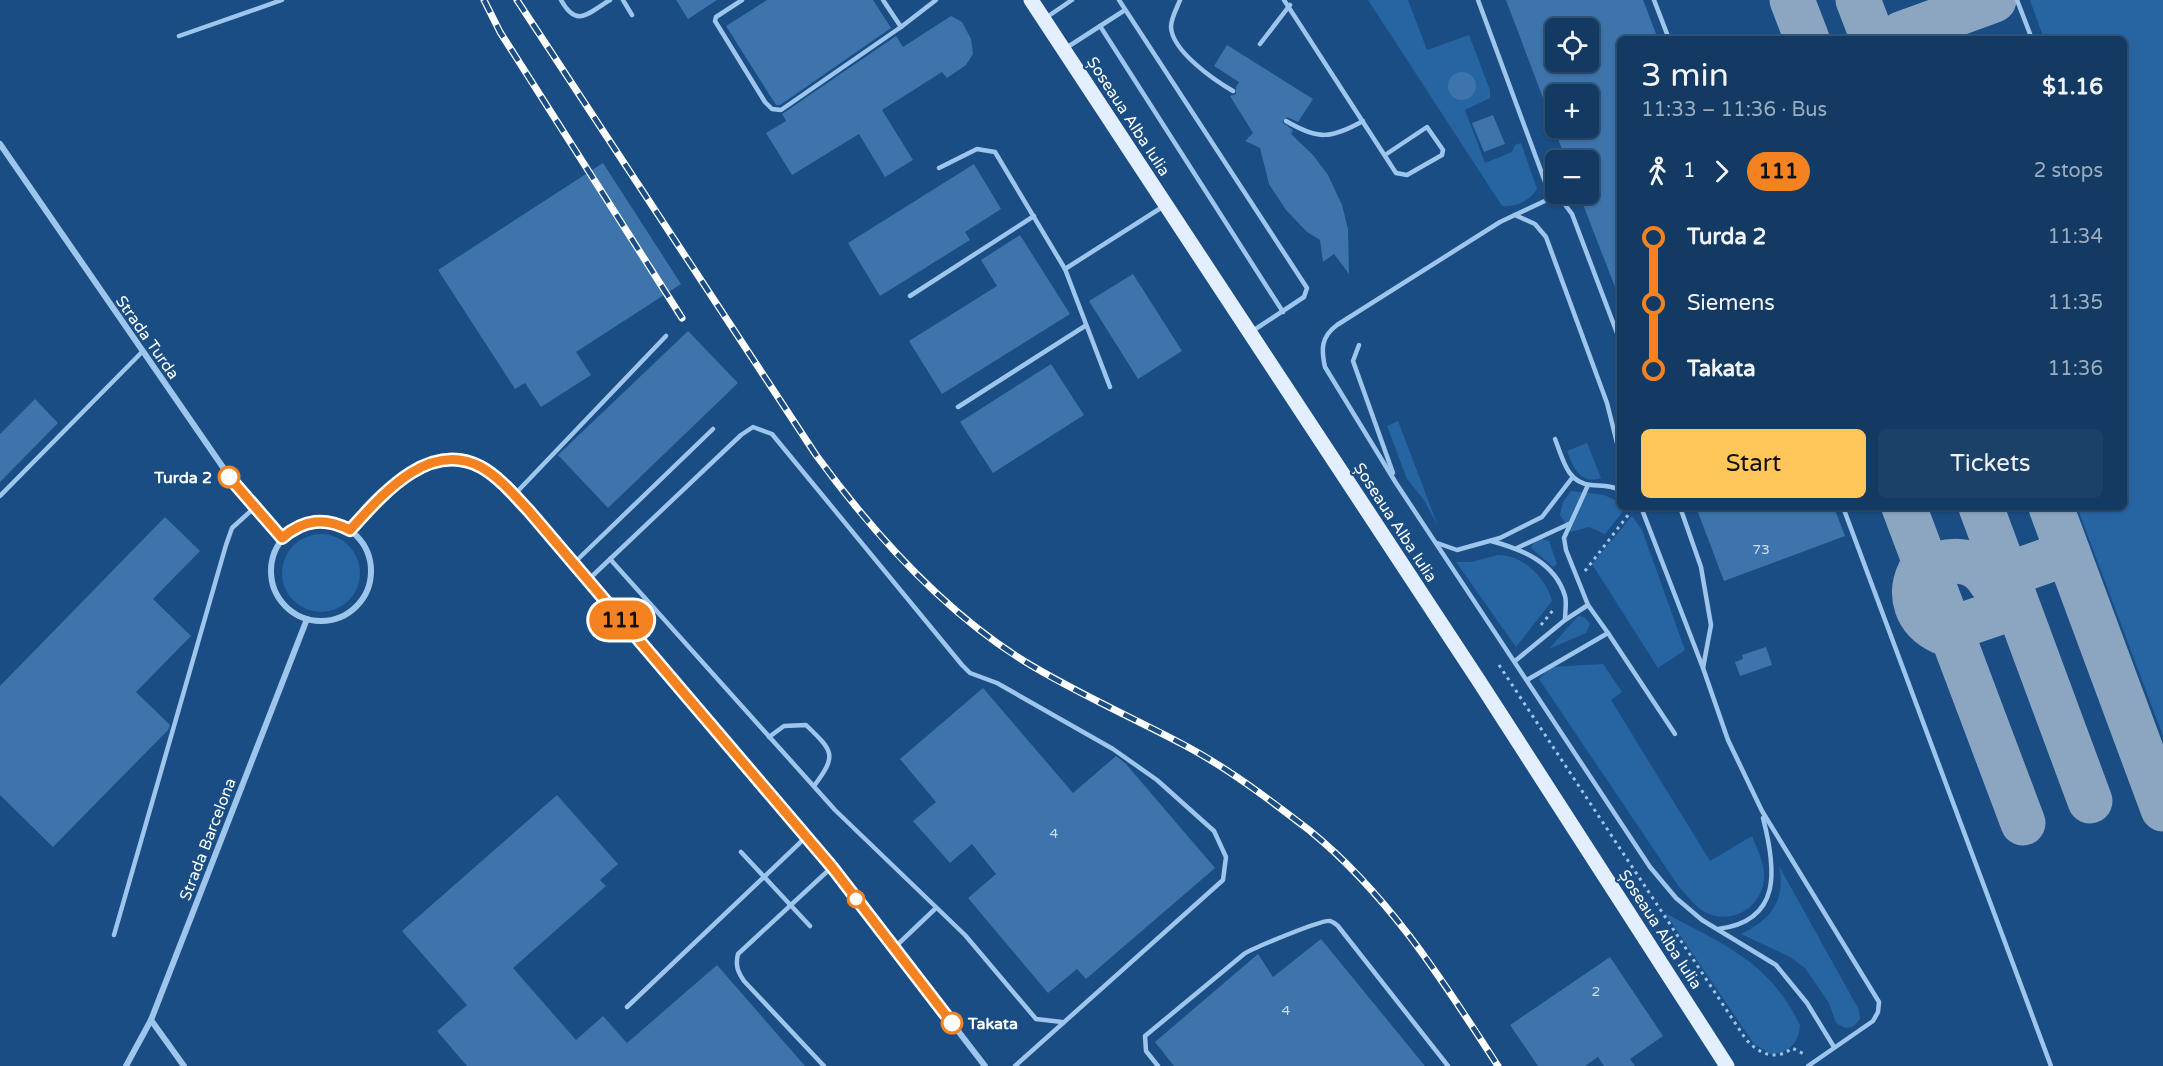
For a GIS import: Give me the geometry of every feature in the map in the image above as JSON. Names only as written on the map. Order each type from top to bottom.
[{"type":"main road","name":"Șoseaua Alba Iulia","points":[[1031,0],[1479,681],[1727,1066]]},
{"type":"street","name":"Strada Turda","points":[[0,144],[229,476],[282,538]]},
{"type":"street","points":[[350,530],[401,479],[440,460],[456,460],[481,468],[514,495],[832,867],[985,1066]]},
{"type":"street","points":[[322,520],[337,523],[350,530],[365,548],[371,570],[369,586],[362,600],[351,611],[338,618],[322,621],[307,620],[292,612],[280,601],[272,585],[270,569],[273,552],[282,538],[294,528],[322,520]]},
{"type":"street","name":"Strada Barcelona","points":[[126,1066],[151,1020],[307,620]]},
{"type":"street","points":[[151,1020],[184,1066]]},
{"type":"lane","points":[[179,36],[282,0]]},
{"type":"lane","points":[[561,0],[568,13],[576,17],[583,17],[610,0]]},
{"type":"lane","points":[[623,0],[632,15]]},
{"type":"lane","points":[[742,0],[715,21],[765,102],[772,109],[781,110],[901,27],[927,3],[936,0]]},
{"type":"lane","points":[[883,0],[901,27]]},
{"type":"lane","points":[[1044,19],[1072,0]]},
{"type":"lane","points":[[1119,0],[1303,278],[1307,288],[1304,297],[1250,333]]},
{"type":"lane","points":[[1180,0],[1171,28],[1176,40],[1201,69],[1233,91]]},
{"type":"lane","points":[[1284,0],[1290,5],[1396,173],[1407,175],[1442,155],[1443,150],[1427,126],[1385,155]]},
{"type":"lane","points":[[1478,0],[1545,182]]},
{"type":"lane","points":[[1654,0],[1668,36]]},
{"type":"lane","points":[[2018,0],[2031,36]]},
{"type":"lane","points":[[1260,44],[1290,5]]},
{"type":"lane","points":[[1064,50],[1125,10]]},
{"type":"lane","points":[[1100,26],[1283,312]]},
{"type":"lane","points":[[1286,121],[1300,129],[1324,137],[1339,135],[1363,121]]},
{"type":"lane","points":[[939,168],[977,148],[995,152],[1065,269],[1110,387]]},
{"type":"lane","points":[[1545,201],[1515,215],[1326,334],[1321,351],[1325,367],[1396,483],[1650,867],[1676,898],[1702,920],[1776,965],[1807,1003],[1834,1047]]},
{"type":"lane","points":[[1564,204],[1572,214],[1617,333]]},
{"type":"lane","points":[[1065,269],[1166,205]]},
{"type":"lane","points":[[1515,215],[1535,224],[1546,237],[1607,403],[1617,443]]},
{"type":"lane","points":[[910,296],[1034,216]]},
{"type":"lane","points":[[958,406],[1085,326]]},
{"type":"lane","points":[[514,495],[666,336]]},
{"type":"lane","points":[[1359,345],[1353,361],[1396,483]]},
{"type":"lane","points":[[0,496],[142,352]]},
{"type":"lane","points":[[588,580],[741,435],[753,427],[772,434],[970,673],[997,683],[1113,749],[1157,780],[1214,831],[1226,857],[1223,880],[1015,1066]]},
{"type":"lane","points":[[573,563],[713,429]]},
{"type":"lane","points":[[1555,439],[1572,478],[1588,485],[1617,488]]},
{"type":"lane","points":[[1437,543],[1457,550],[1490,541],[1542,517],[1572,478]]},
{"type":"lane","points":[[1588,485],[1564,538],[1566,550],[1588,605],[1675,734]]},
{"type":"lane","points":[[114,936],[226,545],[232,528],[254,508]]},
{"type":"lane","points":[[1642,510],[1728,740],[1762,811],[1879,1002],[1878,1012],[1873,1021],[1808,1066]]},
{"type":"lane","points":[[1681,510],[1701,567],[1711,625],[1702,668]]},
{"type":"lane","points":[[1844,510],[2051,1066]]},
{"type":"lane","points":[[1518,548],[1569,524]]},
{"type":"lane","points":[[1490,541],[1518,548],[1543,563],[1565,596],[1564,620]]},
{"type":"lane","points":[[610,559],[814,786],[965,934],[1036,1018],[1062,1022]]},
{"type":"lane","points":[[1515,661],[1564,620],[1588,605]]},
{"type":"lane","points":[[1527,680],[1608,633]]},
{"type":"lane","points":[[769,737],[784,726],[806,725],[825,743],[830,765],[814,786]]},
{"type":"lane","points":[[1718,929],[1754,918],[1766,903],[1773,877],[1771,853],[1762,811]]},
{"type":"lane","points":[[627,1007],[806,837]]},
{"type":"lane","points":[[741,852],[792,904],[810,926]]},
{"type":"lane","points":[[824,1066],[744,981],[737,969],[738,954],[832,867]]},
{"type":"lane","points":[[895,947],[936,908]]},
{"type":"lane","points":[[1158,1066],[1146,1050],[1145,1036],[1244,954],[1260,944],[1284,938],[1318,922],[1331,921],[1338,926],[1448,1066]]},
{"type":"path","points":[[1499,665],[1745,1038],[1767,1054],[1779,1055],[1792,1048],[1815,1059]]},
{"type":"shaded area","points":[[1368,0],[1408,0],[1427,50],[1469,35],[1490,90],[1490,98],[1465,110],[1485,163],[1512,152],[1515,145],[1521,143],[1537,189],[1531,197],[1517,204],[1502,206]]},
{"type":"shaded area","points":[[2030,0],[2163,0],[2163,736],[2078,510],[2127,510],[2127,36],[2043,36]]},
{"type":"shaded area","points":[[1398,421],[1438,526],[1424,500],[1407,479],[1387,426]]},
{"type":"shaded area","points":[[1587,443],[1601,478],[1594,480],[1583,477],[1578,473],[1569,457],[1567,451]]},
{"type":"shaded area","points":[[1571,491],[1604,495],[1617,501],[1617,510],[1624,510],[1605,534],[1589,527],[1571,532],[1560,515],[1563,502]]},
{"type":"shaded area","points":[[1632,516],[1642,530],[1685,650],[1658,668],[1592,564]]},
{"type":"shaded area","points":[[313,534],[329,534],[343,540],[354,551],[360,565],[360,581],[354,595],[343,606],[329,612],[313,612],[299,606],[288,595],[282,581],[282,565],[288,551],[299,540]]},
{"type":"shaded area","points":[[1542,539],[1549,541],[1557,564],[1553,567],[1531,548],[1535,541]]},
{"type":"shaded area","points":[[1497,555],[1515,558],[1532,569],[1549,592],[1552,601],[1516,647],[1456,562],[1472,562]]},
{"type":"shaded area","points":[[1578,616],[1584,617],[1590,624],[1586,633],[1549,649]]},
{"type":"shaded area","points":[[1603,664],[1622,692],[1611,700],[1710,861],[1752,836],[1762,862],[1764,877],[1758,898],[1743,912],[1724,917],[1713,915],[1700,909],[1679,887],[1539,679],[1551,667]]},
{"type":"shaded area","points":[[1779,866],[1859,1010],[1860,1019],[1853,1027],[1845,1028],[1836,1023],[1829,1003],[1805,968],[1790,957],[1741,934],[1761,922],[1774,907],[1780,889]]},
{"type":"shaded area","points":[[1665,913],[1743,957],[1774,985],[1788,1003],[1800,1025],[1798,1037],[1792,1046],[1783,1052],[1771,1054],[1754,1044]]},
{"type":"building","points":[[676,0],[717,0],[688,19]]},
{"type":"building","points":[[767,0],[873,0],[891,28],[780,105],[776,105],[726,26]]},
{"type":"building","points":[[1506,0],[1643,0],[1657,36],[1617,36],[1617,292],[1583,204],[1599,204],[1599,150],[1562,150],[1558,138],[1599,138],[1599,84],[1545,84],[1545,98],[1543,98]]},
{"type":"building","points":[[951,16],[962,22],[971,39],[973,54],[966,65],[947,78],[942,72],[882,110],[913,160],[885,177],[859,134],[792,175],[766,133],[786,121],[782,114],[896,36],[903,47]]},
{"type":"building","points":[[1227,45],[1313,99],[1298,122],[1287,117],[1282,122],[1293,130],[1291,134],[1313,155],[1328,175],[1342,205],[1348,229],[1349,274],[1334,254],[1323,262],[1320,240],[1307,232],[1286,210],[1269,184],[1260,148],[1245,141],[1253,133],[1230,96],[1236,94],[1239,82],[1214,66]]},
{"type":"building","points":[[1462,72],[1472,76],[1476,86],[1472,96],[1462,100],[1452,96],[1448,86],[1452,76]]},
{"type":"building","points":[[1493,115],[1505,144],[1484,152],[1472,123]]},
{"type":"building","points":[[603,163],[681,284],[576,352],[591,375],[541,407],[525,383],[515,389],[438,270]]},
{"type":"building","points":[[974,164],[1001,209],[965,232],[970,240],[880,296],[848,243]]},
{"type":"building","points":[[1020,235],[1070,314],[942,394],[909,341],[997,286],[981,260]]},
{"type":"building","points":[[1133,274],[1182,351],[1138,379],[1089,301]]},
{"type":"building","points":[[688,331],[738,383],[608,508],[558,455]]},
{"type":"building","points":[[1051,364],[1084,415],[993,473],[960,422]]},
{"type":"building","points":[[35,399],[58,423],[0,482],[0,434]]},
{"type":"building","points":[[1697,510],[1835,510],[1845,536],[1724,581]]},
{"type":"building","points":[[165,517],[200,551],[153,599],[191,636],[136,692],[170,725],[168,730],[53,847],[0,795],[0,686]]},
{"type":"building","points":[[1766,647],[1772,665],[1740,676],[1735,662],[1743,659],[1742,655]]},
{"type":"building","points":[[983,688],[1073,793],[1116,756],[1126,764],[1215,868],[1086,979],[1077,969],[1048,993],[968,898],[996,874],[972,844],[950,863],[913,821],[936,802],[900,759]]},
{"type":"building","points":[[557,795],[618,864],[600,880],[606,886],[513,968],[576,1040],[603,1016],[627,1043],[717,965],[805,1066],[467,1066],[437,1031],[467,1005],[402,931]]},
{"type":"building","points":[[1321,939],[1425,1066],[1174,1066],[1155,1042],[1258,954],[1273,977]]},
{"type":"building","points":[[1610,957],[1663,1036],[1630,1059],[1635,1066],[1604,1066],[1598,1057],[1585,1066],[1538,1066],[1510,1025]]},
{"type":"taxiway","points":[[1792,0],[1806,36]]},
{"type":"taxiway","points":[[1858,0],[1872,36]]},
{"type":"taxiway","points":[[1899,36],[1994,0]]},
{"type":"taxiway","points":[[1905,510],[2023,823]]},
{"type":"taxiway","points":[[1982,510],[2090,801]]},
{"type":"taxiway","points":[[2052,510],[2163,809]]},
{"type":"taxiway","points":[[2015,607],[1942,632],[1933,627],[1920,614],[1915,598],[1916,580],[1920,571],[1939,564],[1958,561],[1976,566],[1990,581],[2068,553]]},
{"type":"railway","points":[[484,0],[500,32],[682,318]]},
{"type":"railway","points":[[517,0],[816,455],[885,541],[937,594],[994,641],[1064,684],[1202,755],[1249,785],[1309,830],[1338,855],[1389,910],[1435,971],[1498,1066]]},
{"type":"bus line","name":"111","points":[[229,477],[282,538],[294,528],[307,522],[322,520],[337,523],[350,530],[401,479],[423,466],[440,460],[469,462],[495,477],[529,511],[832,867],[952,1023]]},
{"type":"place","name":"Turda 2","points":[[229,477]]},
{"type":"place","name":"Takata","points":[[952,1023]]}]
